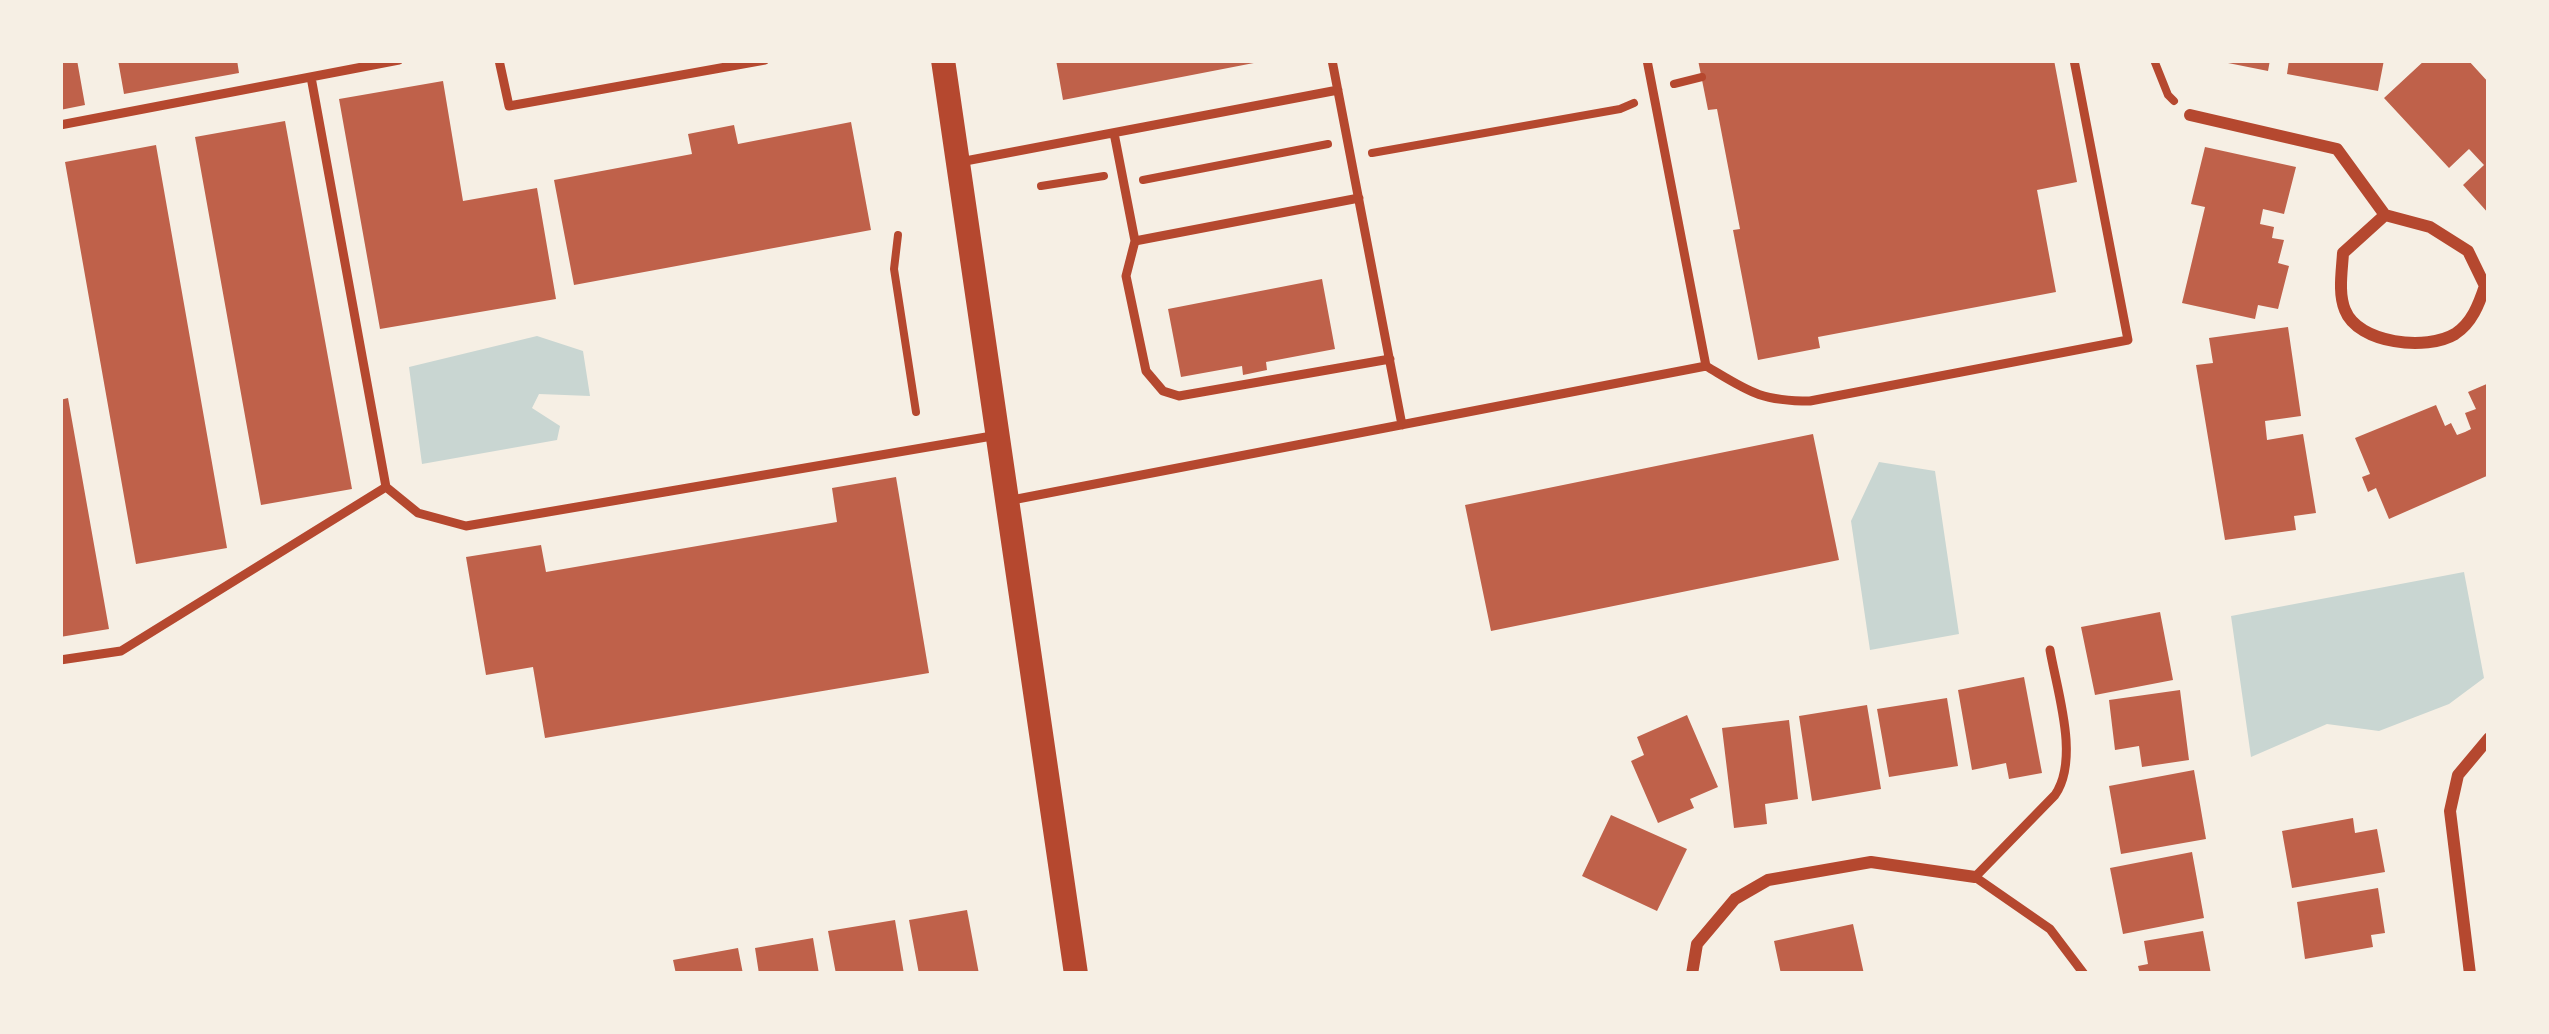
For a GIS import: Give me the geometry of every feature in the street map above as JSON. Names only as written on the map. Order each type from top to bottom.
[{"type":"main road","points":[[943,60],[1076,974]]},
{"type":"street","points":[[2189,115],[2337,149],[2385,214],[2430,227],[2468,251],[2487,286],[2475,313],[2457,333],[2432,343],[2399,344],[2366,332],[2345,314],[2343,253],[2385,214]]},
{"type":"street","points":[[2470,974],[2450,812],[2458,775],[2489,738]]},
{"type":"street","points":[[1692,974],[1697,944],[1735,899],[1768,880],[1871,862],[1976,877]]},
{"type":"lane","points":[[60,124],[398,60]]},
{"type":"lane","points":[[500,60],[508,106],[765,60]]},
{"type":"lane","points":[[1332,60],[1402,425]]},
{"type":"lane","points":[[1647,60],[1706,367]]},
{"type":"lane","points":[[1006,501],[1706,367],[1774,401],[1810,401],[2128,340],[2074,60]]},
{"type":"lane","points":[[311,76],[386,488],[418,513],[466,526],[997,436]]},
{"type":"lane","points":[[958,163],[1338,90]]},
{"type":"lane","points":[[1114,133],[1135,241],[1126,276],[1147,371],[1163,391],[1179,396],[1390,359]]},
{"type":"lane","points":[[1135,241],[1359,198]]},
{"type":"lane","points":[[60,660],[121,651],[386,488]]},
{"type":"lane","points":[[2050,650],[2066,746],[2064,782],[1976,877],[2050,929],[2084,974]]},
{"type":"path","points":[[2154,60],[2168,95],[2189,115]]},
{"type":"path","points":[[898,235],[894,269],[916,412]]},
{"type":"shaded area","points":[[537,336],[583,351],[590,396],[539,394],[532,408],[560,426],[557,440],[422,464],[409,367]]},
{"type":"shaded area","points":[[1879,462],[1935,471],[1959,634],[1870,650],[1851,521]]},
{"type":"shaded area","points":[[2464,572],[2484,678],[2449,704],[2379,731],[2327,724],[2251,757],[2231,616]]},
{"type":"building","points":[[60,60],[77,60],[85,105],[60,110]]},
{"type":"building","points":[[118,60],[237,60],[239,73],[124,94]]},
{"type":"building","points":[[1056,60],[1259,60],[1259,62],[1063,100]]},
{"type":"building","points":[[1698,60],[2054,60],[2077,182],[2037,190],[2056,292],[1818,337],[1820,348],[1758,360],[1733,230],[1740,229],[1717,109],[1708,110]]},
{"type":"building","points":[[2223,60],[2270,60],[2268,71]]},
{"type":"building","points":[[2289,60],[2384,60],[2378,91],[2287,74]]},
{"type":"building","points":[[2425,60],[2468,60],[2489,83],[2489,214],[2463,185],[2484,165],[2469,149],[2449,168],[2384,98]]},
{"type":"building","points":[[443,81],[463,201],[537,188],[556,299],[380,329],[339,99]]},
{"type":"building","points":[[285,121],[352,489],[261,505],[195,137]]},
{"type":"building","points":[[851,122],[871,230],[574,285],[554,180],[692,154],[688,134],[734,125],[738,144]]},
{"type":"building","points":[[156,145],[227,548],[136,564],[65,162]]},
{"type":"building","points":[[2205,147],[2296,167],[2284,214],[2263,209],[2260,224],[2274,227],[2272,238],[2284,240],[2278,263],[2289,266],[2278,309],[2258,305],[2255,319],[2182,303],[2205,207],[2191,204]]},
{"type":"building","points":[[1322,279],[1335,349],[1266,362],[1267,370],[1243,375],[1242,366],[1181,377],[1168,309]]},
{"type":"building","points":[[2288,327],[2301,416],[2265,421],[2267,440],[2303,434],[2316,513],[2294,516],[2296,530],[2225,540],[2196,365],[2213,363],[2209,338]]},
{"type":"building","points":[[2489,383],[2489,475],[2389,519],[2376,488],[2368,492],[2362,477],[2370,474],[2355,438],[2436,405],[2445,426],[2451,423],[2457,435],[2465,432],[2471,429],[2465,413],[2476,409],[2468,392]]},
{"type":"building","points":[[68,398],[109,629],[60,637],[60,400]]},
{"type":"building","points":[[1813,434],[1839,560],[1491,631],[1465,505]]},
{"type":"building","points":[[896,477],[929,673],[545,738],[533,667],[486,675],[466,557],[541,545],[546,572],[837,522],[832,488]]},
{"type":"building","points":[[2160,612],[2173,680],[2095,695],[2081,627]]},
{"type":"building","points":[[2024,677],[2042,773],[2009,779],[2006,763],[1972,770],[1958,690]]},
{"type":"building","points":[[2180,690],[2189,760],[2142,767],[2139,746],[2115,750],[2109,700]]},
{"type":"building","points":[[1947,698],[1958,766],[1889,777],[1877,709]]},
{"type":"building","points":[[1867,705],[1881,789],[1812,801],[1799,716]]},
{"type":"building","points":[[1687,715],[1718,787],[1690,799],[1694,808],[1658,823],[1631,761],[1644,755],[1637,737]]},
{"type":"building","points":[[1789,720],[1798,799],[1765,804],[1767,824],[1734,828],[1722,728]]},
{"type":"building","points":[[2194,770],[2206,839],[2121,854],[2109,786]]},
{"type":"building","points":[[1611,815],[1687,849],[1657,911],[1582,876]]},
{"type":"building","points":[[2353,818],[2355,833],[2377,829],[2385,872],[2292,888],[2282,831]]},
{"type":"building","points":[[2192,852],[2204,918],[2123,934],[2110,868]]},
{"type":"building","points":[[2378,888],[2385,933],[2371,935],[2373,947],[2305,959],[2297,902]]},
{"type":"building","points":[[967,910],[979,974],[919,974],[909,920]]},
{"type":"building","points":[[895,920],[904,974],[836,974],[828,931]]},
{"type":"building","points":[[1853,924],[1864,974],[1781,974],[1774,941]]},
{"type":"building","points":[[2203,931],[2211,974],[2140,974],[2138,966],[2148,964],[2144,941]]},
{"type":"building","points":[[813,938],[819,974],[759,974],[755,948]]},
{"type":"building","points":[[738,948],[743,974],[676,974],[673,960]]}]
